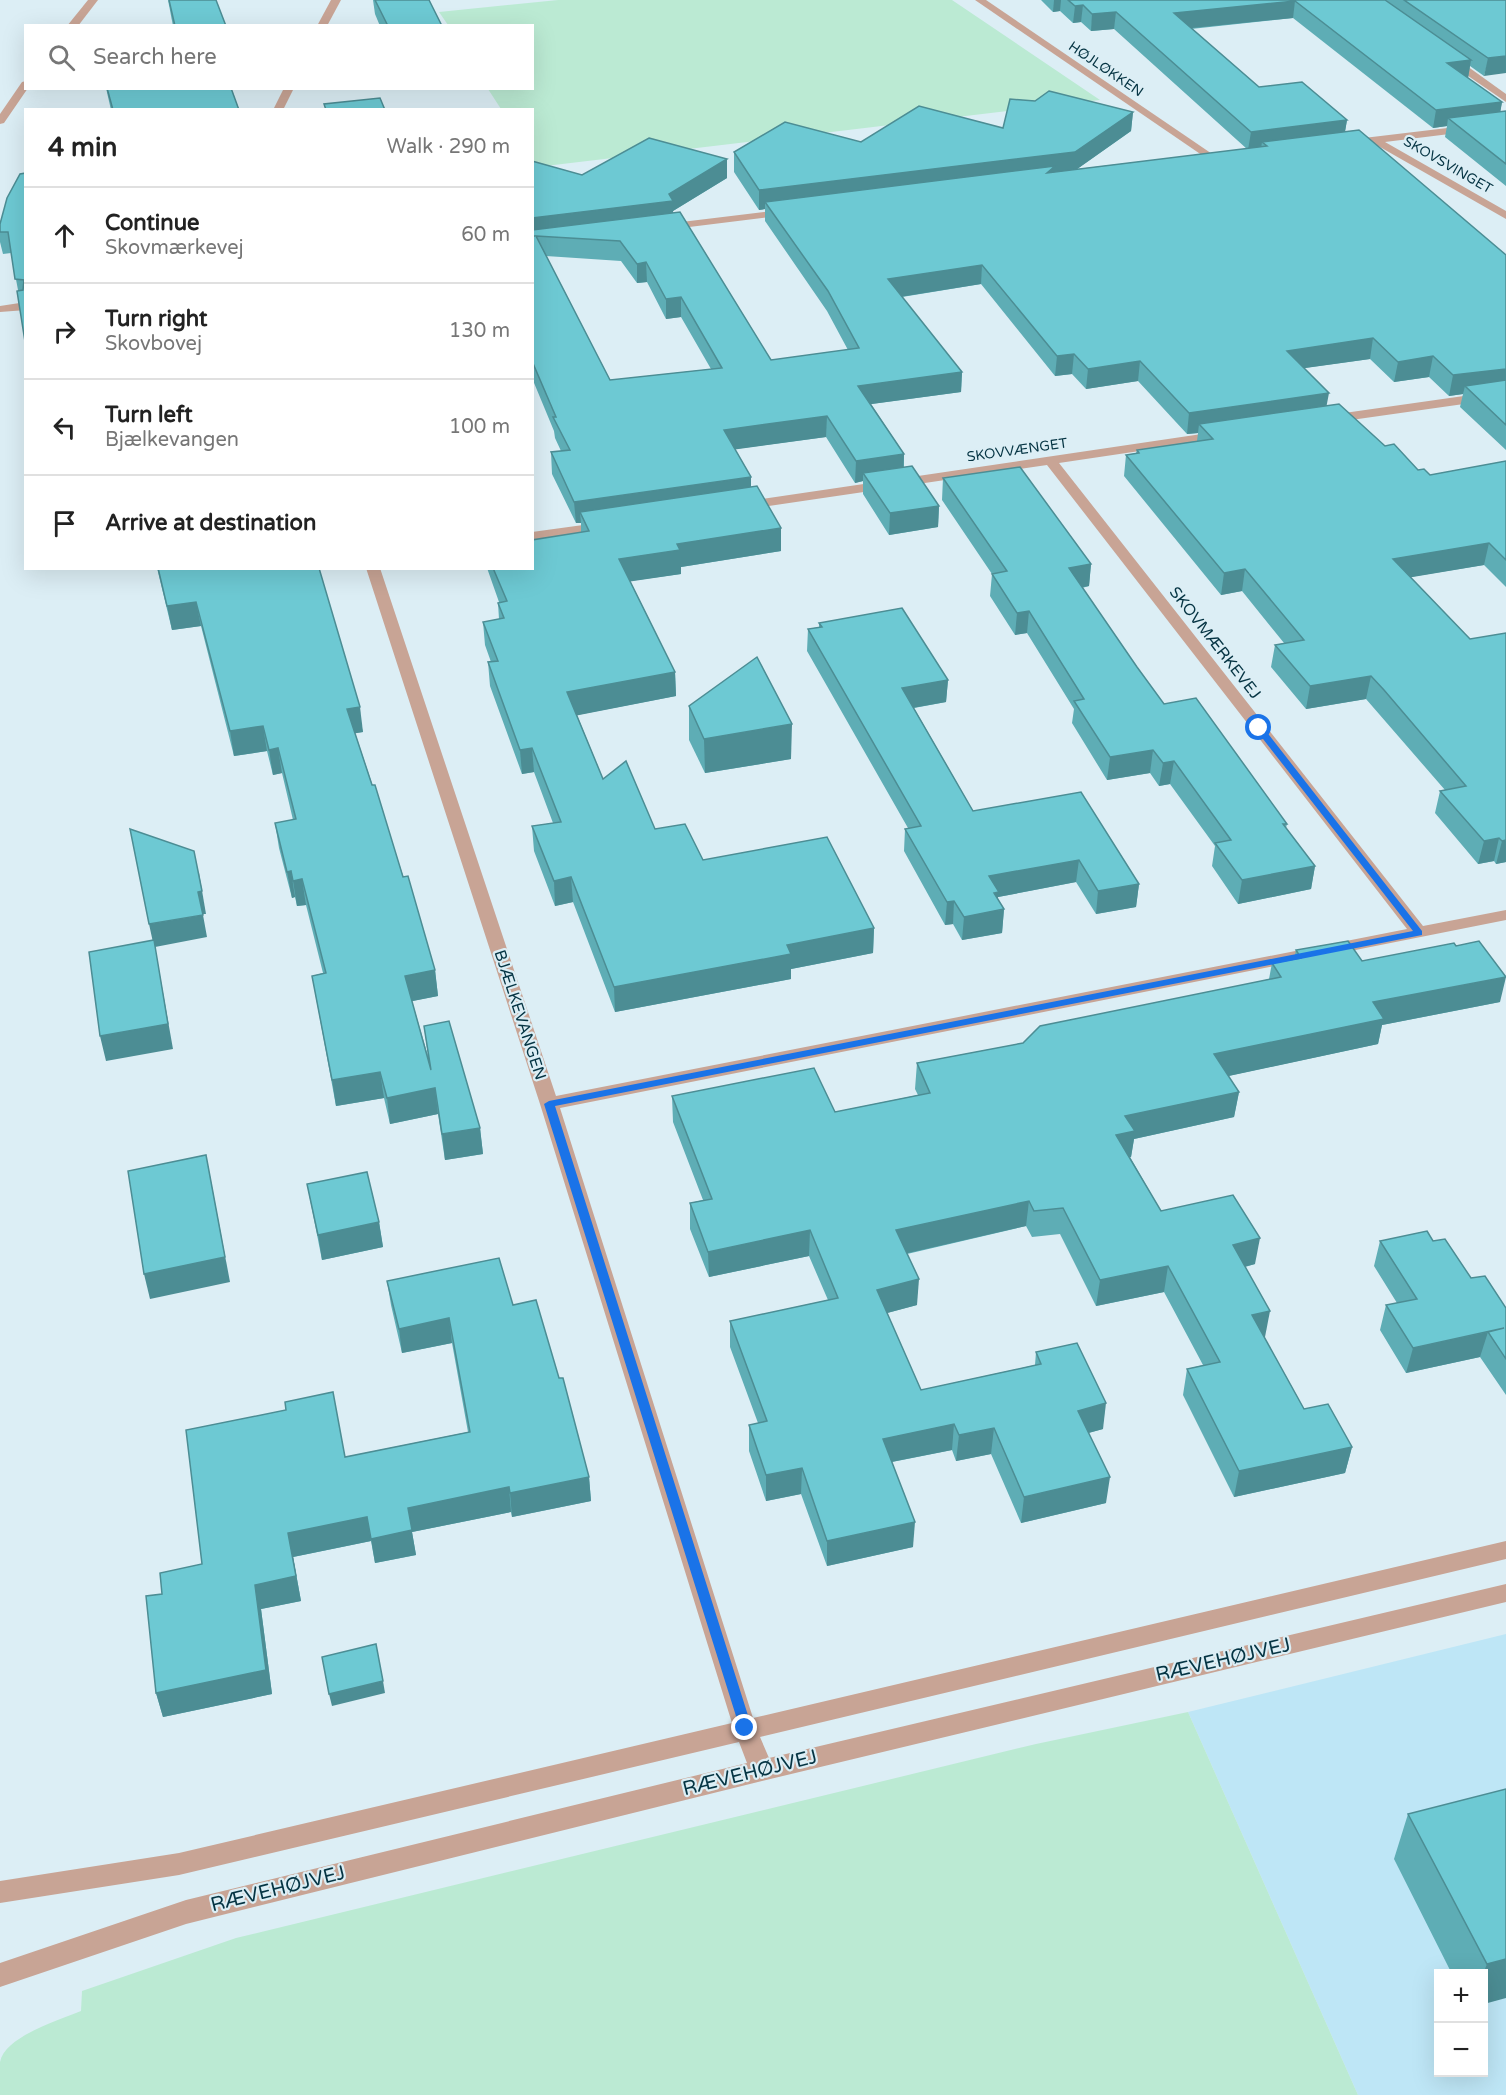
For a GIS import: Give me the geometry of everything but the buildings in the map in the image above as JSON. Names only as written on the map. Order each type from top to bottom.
[{"type":"street","points":[[74,24],[93,0]]},
{"type":"street","points":[[323,24],[336,0]]},
{"type":"street","name":"HØJLØKKEN","points":[[980,0],[1216,160]]},
{"type":"street","points":[[1443,53],[1506,99]]},
{"type":"street","points":[[0,122],[24,87]]},
{"type":"street","points":[[279,108],[288,90]]},
{"type":"street","points":[[1330,146],[1506,124]]},
{"type":"street","name":"SKOVSVINGET","points":[[1374,140],[1506,216]]},
{"type":"street","points":[[1194,162],[1232,158]]},
{"type":"street","points":[[648,230],[802,211]]},
{"type":"street","points":[[3,309],[24,306]]},
{"type":"street","points":[[1319,421],[1506,394]]},
{"type":"street","name":"SKOVVÆNGET","points":[[732,507],[1237,433]]},
{"type":"street","name":"SKOVMÆRKEVEJ","points":[[1050,460],[1419,933]]},
{"type":"street","points":[[534,536],[615,524]]},
{"type":"street","name":"BJÆLKEVANGEN","points":[[374,570],[549,1104],[745,1728],[762,1770]]},
{"type":"street","points":[[549,1104],[1506,915]]},
{"type":"street","points":[[0,1892],[179,1864],[745,1728],[1506,1550]]},
{"type":"street","name":"RÆVEHØJVEJ","points":[[0,1975],[186,1912],[762,1770],[1506,1593]]},
{"type":"shaded area","points":[[1506,1634],[1506,2095],[1358,2095],[1188,1712]]},
{"type":"green space","points":[[558,0],[952,0],[1100,100],[537,167],[534,161],[534,108],[500,108],[489,90],[534,90],[534,24],[447,24],[439,12]]},
{"type":"green space","points":[[1188,1712],[1358,2095],[0,2095],[0,2062],[4,2053],[12,2044],[34,2030],[81,2011],[82,1991],[236,1938],[1036,1744]]},
{"type":"route","points":[[745,1728],[549,1104],[1419,933],[1259,728]]}]
